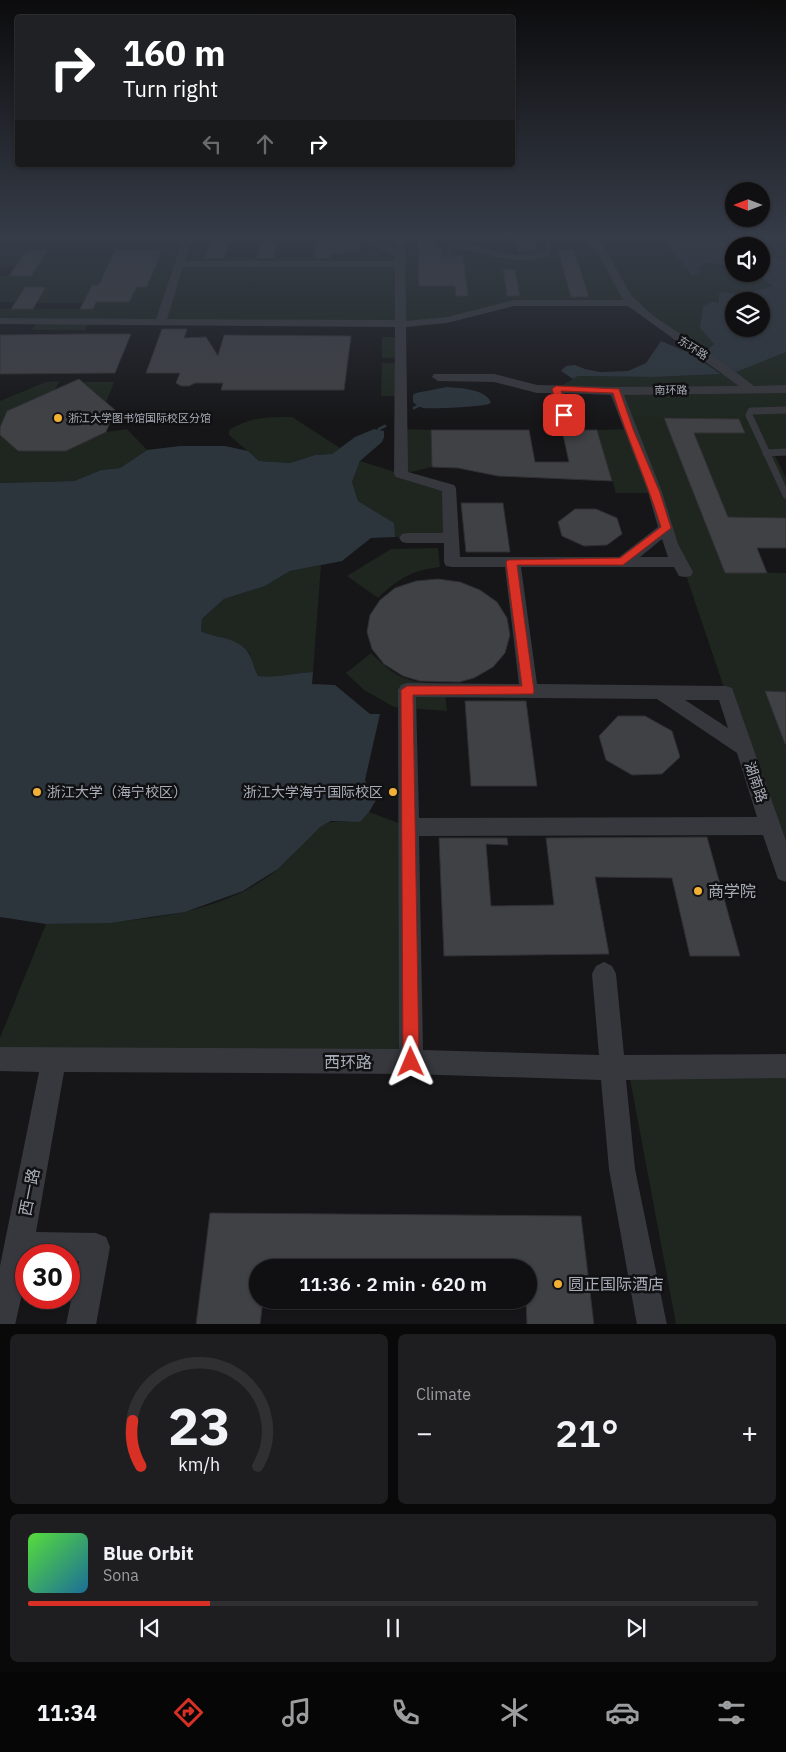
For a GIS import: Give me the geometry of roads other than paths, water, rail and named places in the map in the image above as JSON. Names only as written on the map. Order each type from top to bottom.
[{"type":"street","points":[[161,321],[168,299]]},
{"type":"street","points":[[401,299],[401,474],[449,488],[452,562],[623,562],[681,567],[666,528],[656,493],[629,429],[616,391]]},
{"type":"street","name":"东环路","points":[[630,299],[632,303],[655,322],[731,372],[750,389]]},
{"type":"street","points":[[0,321],[414,324],[447,320],[514,303],[632,303]]},
{"type":"street","name":"南环路","points":[[438,377],[494,378],[537,389],[687,393],[786,389]]},
{"type":"street","points":[[556,389],[564,415]]},
{"type":"street","points":[[623,562],[666,528]]},
{"type":"street","points":[[407,538],[452,538]]},
{"type":"street","points":[[512,562],[529,691]]},
{"type":"street","points":[[411,1062],[407,690],[660,692],[745,749]]},
{"type":"street","name":"湖南路","points":[[660,692],[726,693],[786,872]]},
{"type":"street","points":[[409,827],[771,826]]},
{"type":"street","points":[[604,974],[622,1169],[652,1324]]},
{"type":"street","name":"西环路","points":[[0,1059],[411,1062],[612,1068],[786,1066]]},
{"type":"street","name":"西一路","points":[[19,1244],[54,1060]]},
{"type":"street","points":[[80,1247],[96,1247],[81,1324]]},
{"type":"street","name":"西一路","points":[[0,1324],[15,1262]]},
{"type":"lane","points":[[786,410],[757,410],[751,411],[749,415],[786,495]]},
{"type":"lane","points":[[766,453],[786,452]]},
{"type":"waterway","points":[[414,408],[418,406]]},
{"type":"waterway","points":[[379,429],[385,426]]},
{"type":"place","name":"浙江大学图书馆国际校区分馆","points":[[58,418]]},
{"type":"place","name":"浙江大学（海宁校区）","points":[[37,792]]},
{"type":"place","name":"浙江大学海宁国际校区","points":[[393,792]]},
{"type":"place","name":"商学院","points":[[698,891]]},
{"type":"place","name":"圆正国际酒店","points":[[558,1284]]}]
